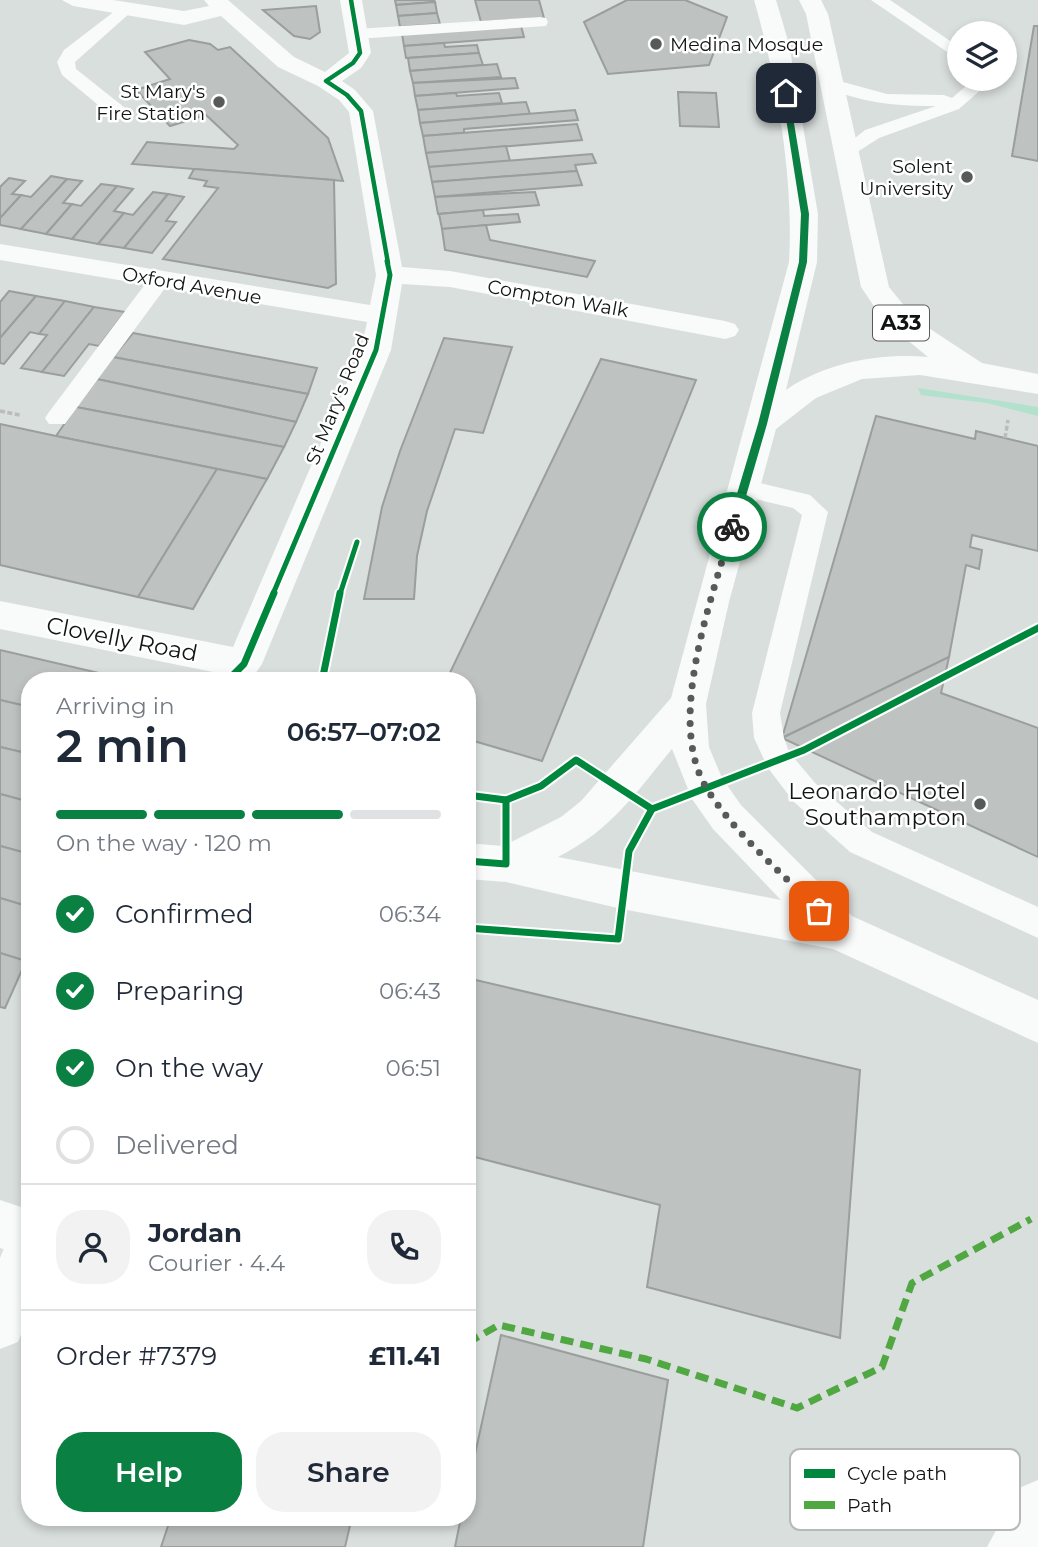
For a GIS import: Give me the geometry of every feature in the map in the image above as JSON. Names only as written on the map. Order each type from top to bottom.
[{"type":"main road","points":[[73,0],[184,18],[220,4]]},
{"type":"main road","points":[[326,81],[353,63],[360,53],[351,0]]},
{"type":"main road","points":[[765,0],[778,44],[805,214],[803,262],[762,424],[712,602],[688,704],[690,747],[706,787],[727,817],[837,930]]},
{"type":"main road","name":"A33","points":[[810,0],[817,14],[875,287],[888,311],[909,331],[971,370]]},
{"type":"main road","name":"St Mary's Road","points":[[220,4],[286,62],[326,81],[347,95],[361,111],[390,275],[376,350],[240,672]]},
{"type":"main road","name":"Oxford Avenue","points":[[0,252],[384,316]]},
{"type":"main road","name":"Compton Walk","points":[[390,275],[450,279],[725,330]]},
{"type":"main road","points":[[762,424],[805,390],[850,372],[902,365],[971,370],[1038,384]]},
{"type":"main road","name":"Clovelly Road","points":[[0,615],[227,672]]},
{"type":"main road","points":[[487,862],[575,829],[595,813],[688,704]]},
{"type":"main road","points":[[487,862],[837,930],[1038,1022]]},
{"type":"main road","points":[[0,1224],[21,1231]]},
{"type":"main road","points":[[0,1324],[21,1267]]},
{"type":"main road","points":[[1015,1547],[1038,1507]]},
{"type":"lane","points":[[879,0],[947,47]]},
{"type":"lane","points":[[122,115],[68,71],[66,62],[70,54],[124,9]]},
{"type":"lane","points":[[356,34],[540,22]]},
{"type":"lane","points":[[832,84],[866,97],[899,102],[965,99]]},
{"type":"lane","points":[[845,154],[872,134],[924,119],[965,99],[972,91]]},
{"type":"lane","points":[[57,418],[160,280]]},
{"type":"lane","points":[[743,488],[801,501],[815,512],[802,575],[766,713],[769,738],[778,759],[806,793],[861,842],[923,873],[1038,923]]},
{"type":"path","points":[[1005,438],[1009,416]]},
{"type":"green space","points":[[918,388],[1038,407],[1038,416],[987,403],[921,395]]},
{"type":"building","points":[[395,0],[434,0],[435,2],[396,5]]},
{"type":"building","points":[[475,0],[539,0],[544,18],[481,22]]},
{"type":"building","name":"Medina Mosque","points":[[627,0],[685,0],[727,17],[709,65],[608,74],[584,22]]},
{"type":"building","points":[[435,2],[437,13],[398,16],[396,5]]},
{"type":"building","points":[[316,6],[320,32],[310,39],[294,36],[263,10]]},
{"type":"building","points":[[437,13],[440,24],[400,27],[398,16]]},
{"type":"building","points":[[521,26],[524,37],[404,46],[402,34]]},
{"type":"building","points":[[1034,26],[1038,26],[1038,161],[1012,156]]},
{"type":"building","name":"St Mary's Fire Station","points":[[189,40],[210,44],[218,50],[230,47],[328,138],[343,181],[132,164],[147,142],[234,149],[238,145],[206,115],[170,126],[136,90],[170,79],[145,52]]},
{"type":"building","points":[[444,43],[445,47],[477,45],[479,53],[406,58],[404,46]]},
{"type":"building","points":[[479,53],[483,65],[410,71],[408,58]]},
{"type":"building","points":[[497,64],[501,77],[413,83],[410,71]]},
{"type":"building","points":[[515,78],[518,88],[415,96],[413,83]]},
{"type":"building","points":[[678,92],[716,93],[719,127],[680,126]]},
{"type":"building","points":[[456,93],[457,96],[499,93],[502,103],[418,110],[415,96]]},
{"type":"building","points":[[526,102],[530,114],[420,123],[418,110]]},
{"type":"building","points":[[575,110],[578,120],[464,129],[464,133],[423,136],[420,123]]},
{"type":"building","points":[[577,124],[582,140],[426,153],[423,136]]},
{"type":"building","points":[[506,146],[510,161],[429,167],[426,153]]},
{"type":"building","points":[[592,154],[596,163],[575,165],[577,171],[432,182],[429,167]]},
{"type":"building","points":[[194,169],[334,180],[336,284],[328,288],[163,259],[218,188],[204,186],[207,181],[189,178]]},
{"type":"building","points":[[577,171],[582,185],[435,197],[432,182]]},
{"type":"building","points":[[51,176],[67,179],[21,229],[0,225],[0,218],[21,195],[31,197]]},
{"type":"building","points":[[9,178],[25,181],[12,194],[21,195],[0,218],[0,187]]},
{"type":"building","points":[[67,179],[82,181],[63,203],[72,204],[46,234],[21,229]]},
{"type":"building","points":[[101,184],[117,186],[72,239],[46,234],[72,204],[81,206]]},
{"type":"building","points":[[117,186],[133,189],[114,211],[124,213],[98,244],[72,239]]},
{"type":"building","points":[[153,192],[168,194],[124,248],[98,244],[124,213],[133,215]]},
{"type":"building","points":[[535,192],[539,205],[438,214],[435,197]]},
{"type":"building","points":[[168,194],[184,197],[166,221],[176,222],[152,253],[124,248]]},
{"type":"building","points":[[483,210],[484,216],[518,214],[520,222],[442,229],[439,214]]},
{"type":"building","points":[[486,225],[490,240],[595,261],[587,277],[445,250],[442,229]]},
{"type":"building","points":[[9,291],[36,296],[0,338],[0,302]]},
{"type":"building","points":[[36,296],[65,301],[39,334],[30,332],[4,364],[0,363],[0,338]]},
{"type":"building","points":[[65,301],[94,307],[42,372],[21,368],[47,335],[39,334]]},
{"type":"building","points":[[94,307],[125,312],[99,346],[89,344],[64,376],[42,372]]},
{"type":"building","points":[[133,333],[317,368],[308,394],[113,357]]},
{"type":"building","points":[[444,338],[512,347],[483,433],[455,429],[427,511],[417,556],[414,599],[364,599],[382,507],[400,451]]},
{"type":"building","points":[[113,357],[308,394],[296,422],[97,379]]},
{"type":"building","points":[[601,359],[696,380],[542,761],[476,742],[476,672],[450,672]]},
{"type":"building","points":[[97,379],[296,422],[284,447],[76,407]]},
{"type":"building","points":[[76,407],[284,447],[267,479],[56,436]]},
{"type":"building","points":[[876,416],[975,439],[976,431],[1038,446],[1038,551],[972,535],[970,547],[982,550],[979,569],[966,565],[949,657],[782,738]]},
{"type":"building","points":[[0,424],[217,469],[138,597],[0,565]]},
{"type":"building","points":[[217,469],[267,479],[193,609],[138,597]]},
{"type":"building","points":[[0,650],[94,672],[21,672],[21,705],[0,700]]},
{"type":"building","name":"Leonardo Hotel Southampton","points":[[949,657],[941,693],[1038,728],[1038,857],[782,738]]},
{"type":"building","points":[[0,700],[21,705],[21,752],[0,747]]},
{"type":"building","points":[[0,747],[21,752],[21,800],[0,794]]},
{"type":"building","points":[[0,794],[21,800],[21,852],[0,846]]},
{"type":"building","points":[[0,846],[21,852],[21,904],[0,898]]},
{"type":"building","points":[[0,898],[21,904],[21,959],[0,953]]},
{"type":"building","points":[[0,953],[21,959],[21,972],[5,1008],[0,1007]]},
{"type":"building","points":[[476,980],[860,1070],[840,1338],[647,1287],[660,1205],[476,1157]]},
{"type":"building","points":[[501,1335],[668,1380],[643,1547],[455,1547],[459,1526],[476,1526],[476,1450]]},
{"type":"building","points":[[168,1526],[350,1526],[345,1547],[161,1547]]},
{"type":"marked path","points":[[476,1338],[499,1325],[646,1359],[797,1408],[882,1367],[912,1283],[1031,1219]]},
{"type":"cycle path","points":[[236,672],[244,664],[376,350],[390,275],[361,111],[347,95],[326,81],[353,63],[360,53],[351,0]]},
{"type":"cycle path","points":[[324,672],[342,582],[357,542]]},
{"type":"cycle path","points":[[476,929],[618,939],[629,851],[652,809],[804,750],[1038,628]]},
{"type":"cycle path","points":[[476,796],[506,800],[541,786],[576,760],[652,809]]},
{"type":"cycle path","points":[[476,862],[506,864],[506,800]]},
{"type":"way so far","points":[[732,527],[688,704],[690,747],[706,787],[727,817],[819,911]]},
{"type":"place","name":"Medina Mosque","points":[[656,44]]},
{"type":"place","name":"St Mary's Fire Station","points":[[219,102]]},
{"type":"place","name":"Solent University","points":[[967,177]]},
{"type":"place","name":"Leonardo Hotel Southampton","points":[[980,804]]},
{"type":"route","points":[[732,527],[762,424],[803,262],[805,214],[786,93]]}]
